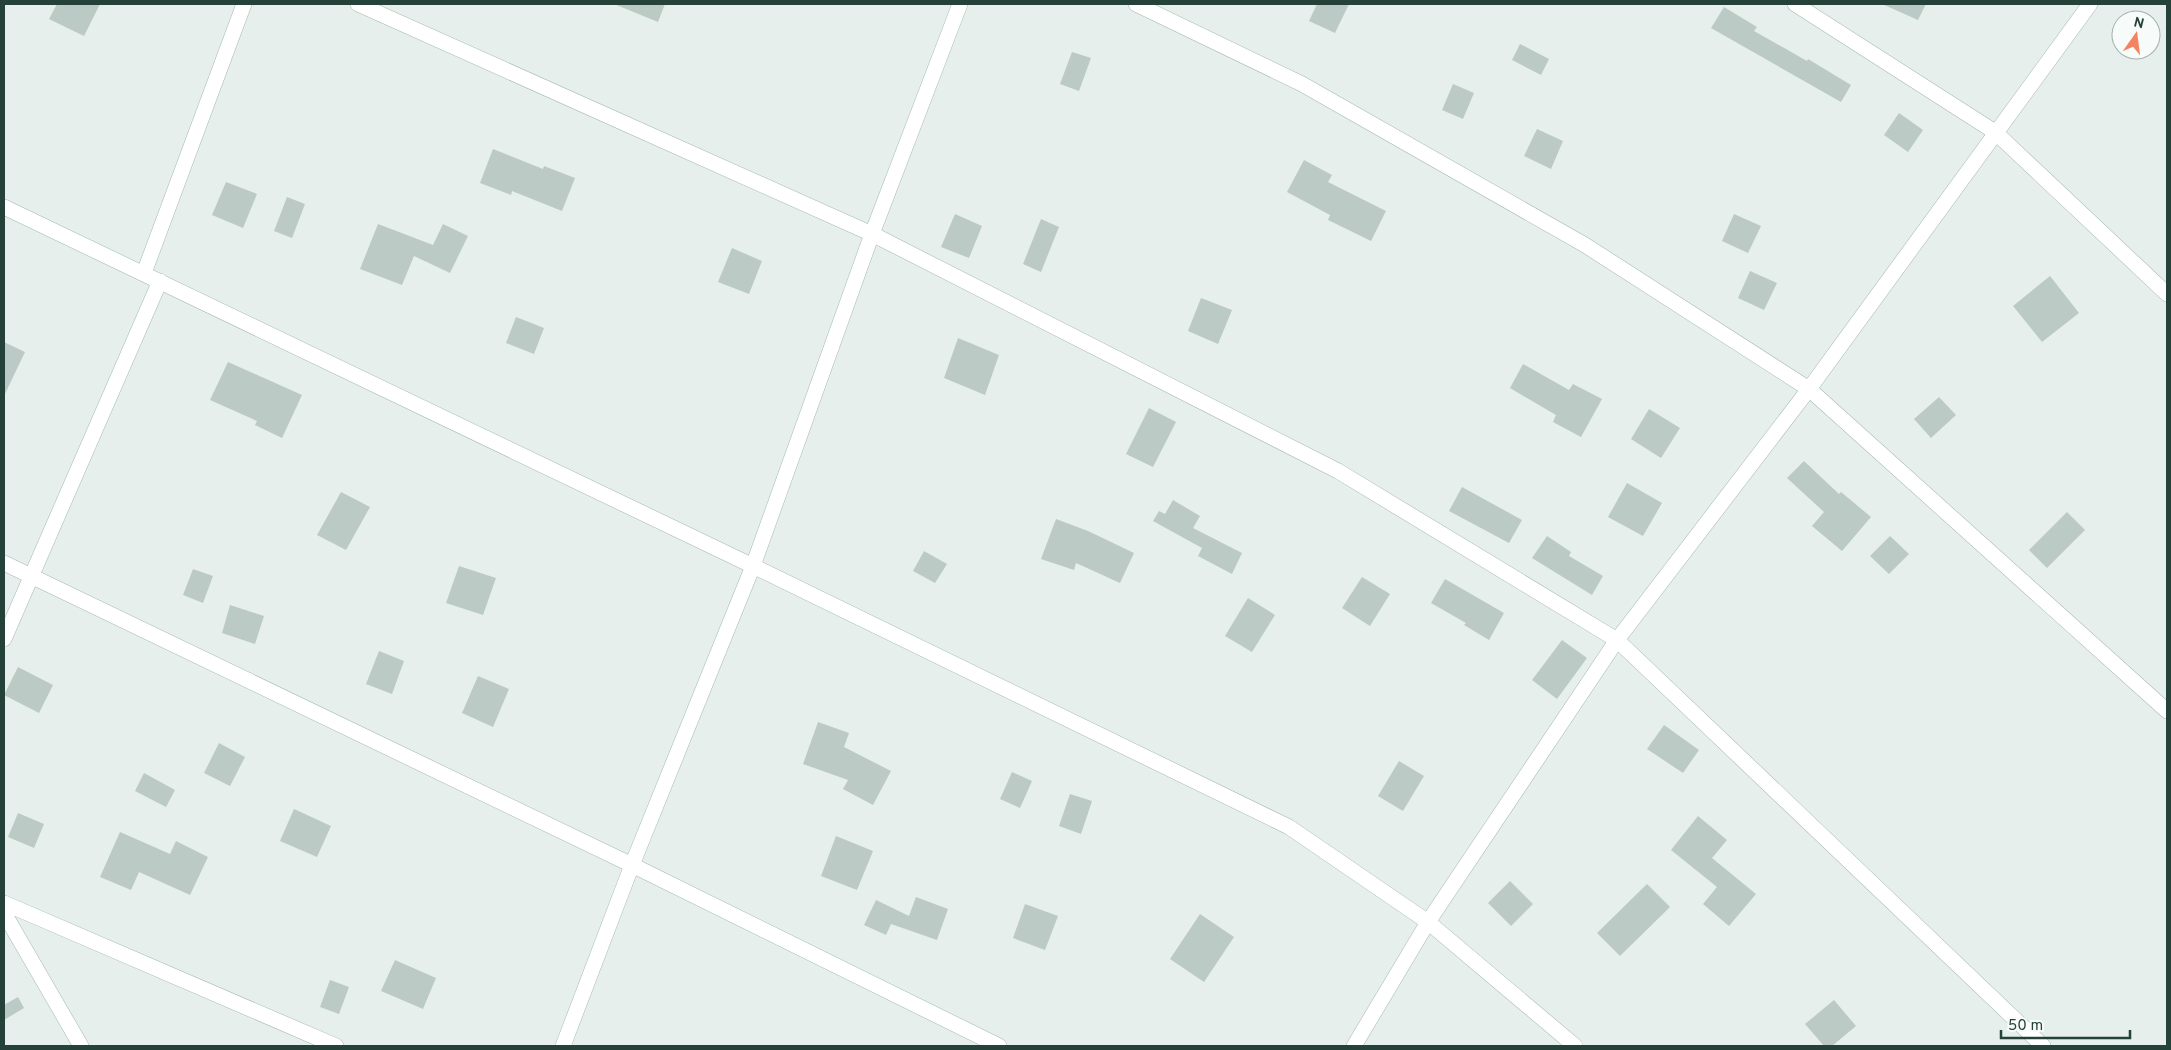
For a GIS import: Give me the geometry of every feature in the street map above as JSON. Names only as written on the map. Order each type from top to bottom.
[{"type":"street","points":[[144,273],[244,4]]},
{"type":"street","points":[[358,4],[872,234],[1338,471],[1616,640],[2043,1046]]},
{"type":"street","points":[[563,1046],[632,865],[754,566],[872,234],[960,4]]},
{"type":"street","points":[[1136,4],[1302,84],[1577,241],[1808,389],[2167,711]]},
{"type":"street","points":[[1795,4],[1995,132],[2167,294]]},
{"type":"street","points":[[1354,1046],[1428,922],[1616,640],[1808,389],[2090,4]]},
{"type":"street","points":[[4,207],[754,566],[1289,827],[1428,922],[1575,1046]]},
{"type":"street","points":[[4,639],[8,620],[31,576],[160,281]]},
{"type":"street","points":[[4,563],[632,865],[999,1046]]},
{"type":"street","points":[[4,903],[336,1046]]},
{"type":"street","points":[[4,913],[81,1046]]},
{"type":"building","points":[[57,4],[100,4],[84,36],[49,19]]},
{"type":"building","points":[[614,4],[665,4],[658,22]]},
{"type":"building","points":[[1317,4],[1349,4],[1335,33],[1309,21]]},
{"type":"building","points":[[1882,4],[1926,4],[1918,20]]},
{"type":"building","points":[[1724,7],[1757,27],[1754,31],[1807,61],[1808,59],[1851,85],[1841,102],[1711,28]]},
{"type":"building","points":[[1520,44],[1549,59],[1541,75],[1512,60]]},
{"type":"building","points":[[1072,52],[1091,58],[1079,91],[1060,84]]},
{"type":"building","points":[[1453,84],[1474,93],[1463,119],[1442,110]]},
{"type":"building","points":[[1899,113],[1923,130],[1908,152],[1884,135]]},
{"type":"building","points":[[1537,129],[1563,141],[1551,169],[1524,156]]},
{"type":"building","points":[[493,149],[543,169],[544,166],[575,178],[562,211],[512,191],[511,195],[480,183]]},
{"type":"building","points":[[1304,160],[1332,175],[1328,182],[1386,211],[1371,241],[1328,220],[1330,215],[1287,192]]},
{"type":"building","points":[[226,182],[257,194],[243,228],[212,215]]},
{"type":"building","points":[[287,197],[305,204],[292,238],[274,231]]},
{"type":"building","points":[[955,214],[982,226],[969,258],[941,247]]},
{"type":"building","points":[[1734,214],[1761,226],[1748,253],[1722,241]]},
{"type":"building","points":[[1041,219],[1059,227],[1041,272],[1023,264]]},
{"type":"building","points":[[378,224],[433,245],[443,224],[468,236],[450,273],[414,256],[402,285],[360,269]]},
{"type":"building","points":[[732,248],[762,261],[749,294],[718,282]]},
{"type":"building","points":[[1750,271],[1777,283],[1764,310],[1738,298]]},
{"type":"building","points":[[2050,276],[2079,313],[2042,342],[2013,306]]},
{"type":"building","points":[[1201,298],[1232,310],[1218,344],[1188,331]]},
{"type":"building","points":[[516,317],[544,328],[534,354],[506,343]]},
{"type":"building","points":[[958,338],[999,355],[985,395],[944,378]]},
{"type":"building","points":[[4,342],[25,352],[4,396]]},
{"type":"building","points":[[228,362],[302,395],[282,438],[255,425],[257,421],[210,400]]},
{"type":"building","points":[[1523,364],[1569,390],[1573,384],[1602,399],[1581,437],[1553,422],[1556,415],[1510,388]]},
{"type":"building","points":[[1939,397],[1956,415],[1931,438],[1914,419]]},
{"type":"building","points":[[1149,408],[1176,422],[1153,467],[1126,454]]},
{"type":"building","points":[[1649,409],[1680,428],[1661,458],[1631,439]]},
{"type":"building","points":[[1804,461],[1839,494],[1841,492],[1871,517],[1842,551],[1812,526],[1824,512],[1787,478]]},
{"type":"building","points":[[1627,483],[1662,503],[1643,536],[1608,517]]},
{"type":"building","points":[[1462,487],[1522,520],[1509,543],[1449,511]]},
{"type":"building","points":[[341,492],[370,507],[346,550],[317,535]]},
{"type":"building","points":[[1173,500],[1200,516],[1193,528],[1242,553],[1232,574],[1198,556],[1202,548],[1153,521],[1159,511],[1165,514]]},
{"type":"building","points":[[2067,512],[2085,530],[2047,568],[2029,550]]},
{"type":"building","points":[[1056,519],[1088,531],[1134,553],[1120,583],[1076,563],[1074,570],[1041,559]]},
{"type":"building","points":[[1547,536],[1571,552],[1569,556],[1603,576],[1592,595],[1532,558]]},
{"type":"building","points":[[1890,536],[1909,554],[1889,574],[1870,556]]},
{"type":"building","points":[[924,551],[947,564],[935,583],[913,571]]},
{"type":"building","points":[[459,566],[496,578],[483,615],[446,603]]},
{"type":"building","points":[[193,569],[213,576],[203,603],[183,595]]},
{"type":"building","points":[[1362,577],[1390,594],[1370,626],[1342,608]]},
{"type":"building","points":[[1445,579],[1504,613],[1489,640],[1464,625],[1466,623],[1431,603]]},
{"type":"building","points":[[1248,598],[1275,615],[1252,652],[1225,636]]},
{"type":"building","points":[[230,605],[264,616],[255,644],[222,633]]},
{"type":"building","points":[[1562,640],[1587,658],[1557,699],[1532,680]]},
{"type":"building","points":[[379,651],[404,661],[392,694],[366,684]]},
{"type":"building","points":[[18,667],[53,685],[39,713],[4,695]]},
{"type":"building","points":[[478,676],[509,689],[493,727],[462,713]]},
{"type":"building","points":[[818,722],[849,733],[844,747],[891,771],[873,805],[843,789],[848,780],[803,764]]},
{"type":"building","points":[[1664,725],[1699,750],[1683,773],[1647,749]]},
{"type":"building","points":[[219,743],[245,757],[230,786],[204,773]]},
{"type":"building","points":[[1399,761],[1424,776],[1403,811],[1378,796]]},
{"type":"building","points":[[1012,772],[1032,781],[1020,808],[1000,799]]},
{"type":"building","points":[[144,773],[175,790],[166,807],[135,791]]},
{"type":"building","points":[[1070,794],[1092,801],[1081,834],[1059,826]]},
{"type":"building","points":[[294,809],[331,826],[317,857],[280,841]]},
{"type":"building","points":[[18,813],[44,824],[34,848],[8,837]]},
{"type":"building","points":[[1698,816],[1727,840],[1712,858],[1756,894],[1729,926],[1703,904],[1717,887],[1671,850]]},
{"type":"building","points":[[120,832],[170,854],[176,841],[208,857],[190,895],[139,872],[131,890],[100,877]]},
{"type":"building","points":[[836,836],[873,851],[857,890],[821,876]]},
{"type":"building","points":[[1510,881],[1533,904],[1511,926],[1488,903]]},
{"type":"building","points":[[1647,884],[1670,907],[1620,956],[1597,933]]},
{"type":"building","points":[[916,897],[948,909],[937,940],[891,924],[886,935],[864,925],[876,900],[909,916]]},
{"type":"building","points":[[1025,904],[1058,916],[1045,950],[1013,938]]},
{"type":"building","points":[[1200,914],[1234,937],[1204,982],[1170,959]]},
{"type":"building","points":[[395,960],[436,978],[423,1009],[381,991]]},
{"type":"building","points":[[330,980],[349,987],[339,1014],[320,1007]]},
{"type":"building","points":[[18,997],[24,1008],[4,1020],[4,1005]]},
{"type":"building","points":[[1834,1000],[1856,1026],[1832,1046],[1824,1046],[1805,1024]]}]
